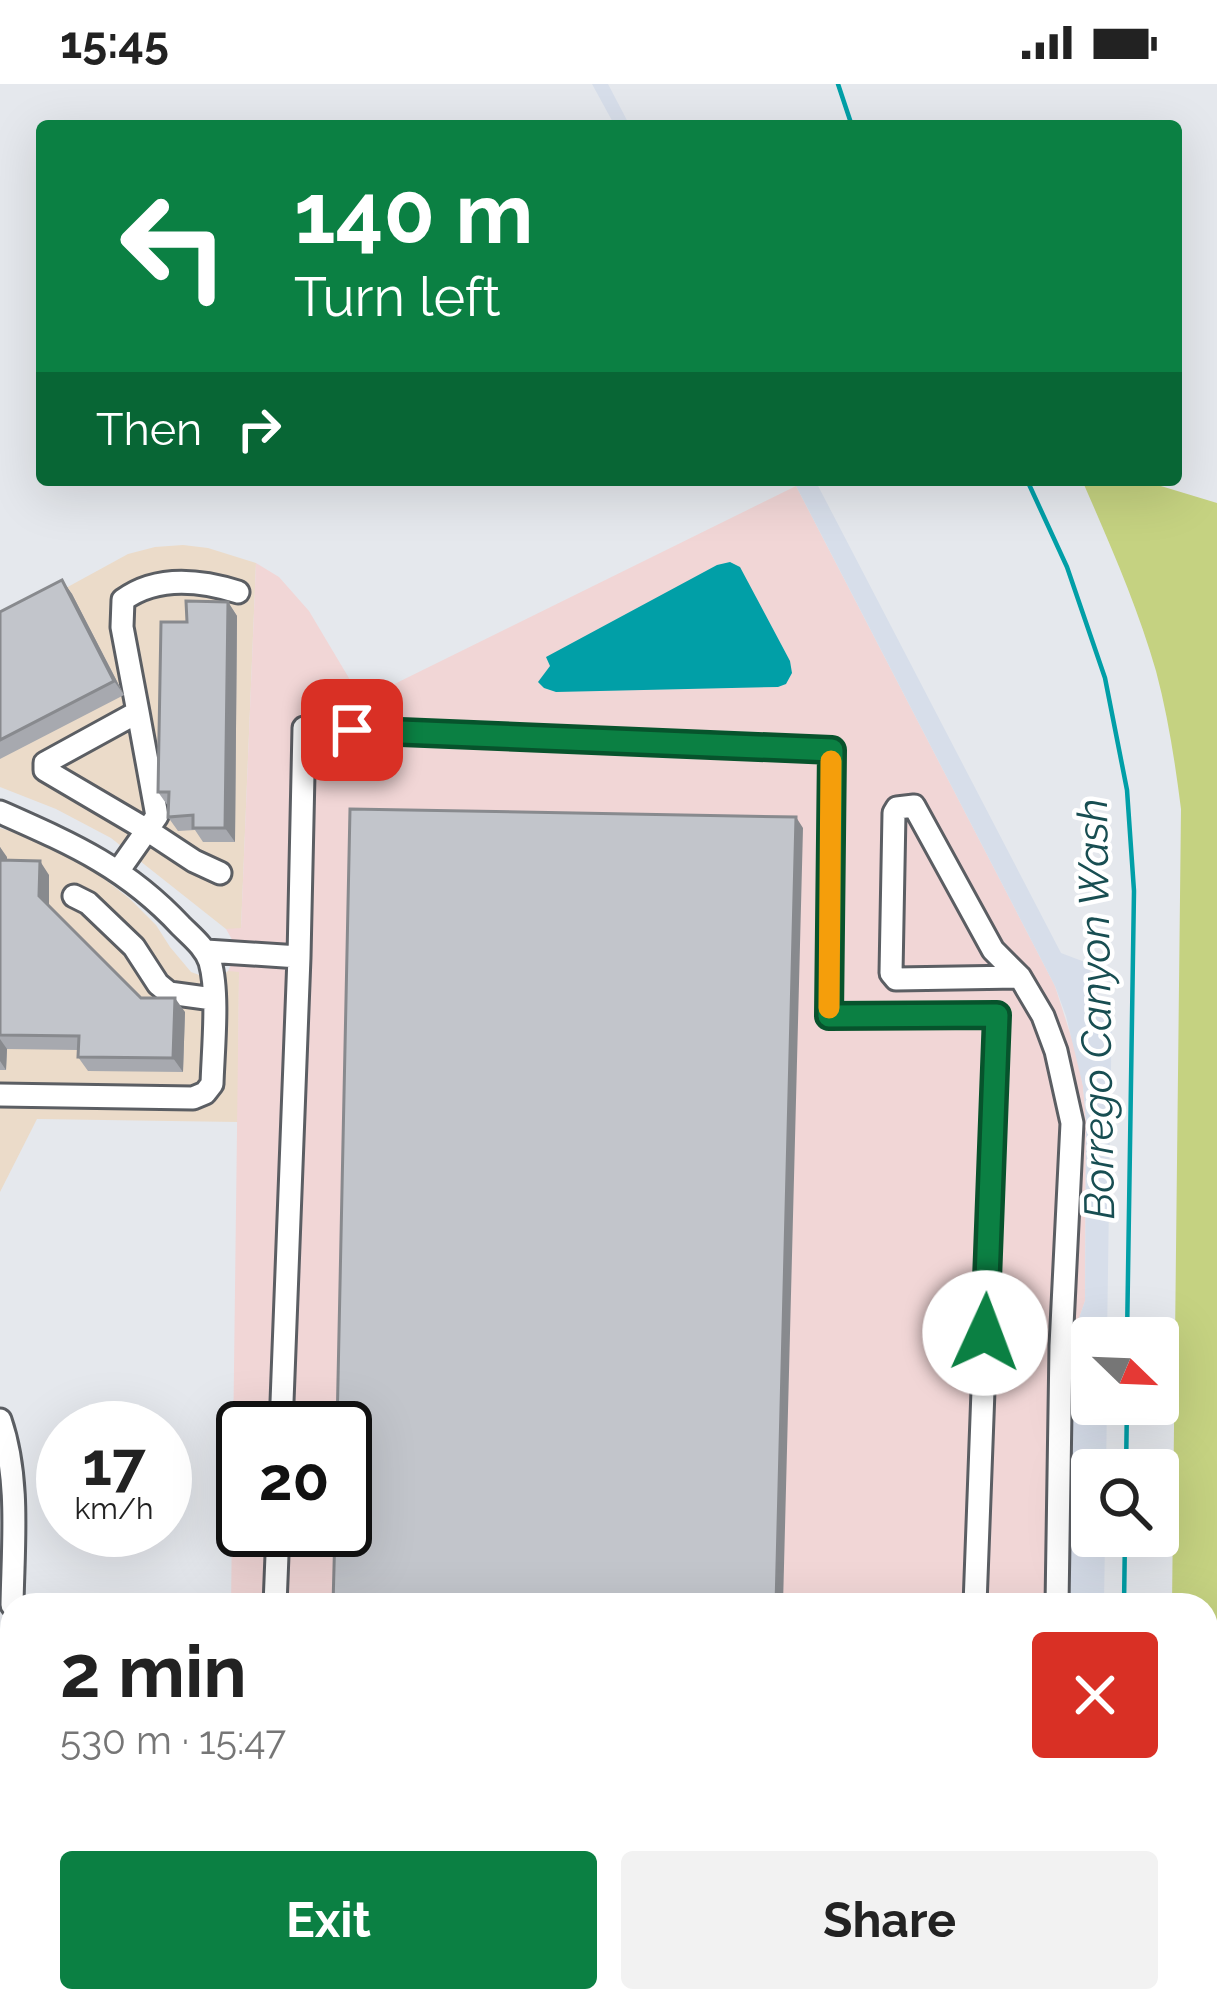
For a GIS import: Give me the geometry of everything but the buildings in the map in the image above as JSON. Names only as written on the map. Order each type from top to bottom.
[{"type":"street","points":[[119,870],[157,816],[122,627],[123,600],[136,590],[179,581],[238,592]]},
{"type":"street","points":[[138,712],[60,753],[45,763],[45,770],[220,873]]},
{"type":"street","points":[[282,1401],[304,728],[832,750],[829,1016],[997,1015],[975,1593]]},
{"type":"street","points":[[1020,977],[896,979],[891,973],[897,808],[914,806],[993,950],[1020,977],[1043,1016],[1072,1123],[1061,1346],[1057,1593]]},
{"type":"street","points":[[0,812],[119,870],[175,919],[206,951],[213,999],[212,1084],[205,1093],[193,1098],[0,1095]]},
{"type":"street","points":[[74,896],[88,903],[134,947],[158,984],[170,993],[213,999]]},
{"type":"street","points":[[206,951],[299,957]]},
{"type":"street","points":[[0,1420],[13,1490],[6,1569]]},
{"type":"street","points":[[275,1593],[277,1557]]},
{"type":"shaded area","points":[[592,84],[608,84],[627,120],[612,120]]},
{"type":"shaded area","points":[[796,486],[1055,986],[1076,1052],[1086,1121],[1085,1301],[1079,1317],[1071,1317],[1070,1593],[231,1593],[232,1557],[372,1557],[372,1401],[234,1401],[239,972],[228,971],[235,956],[226,929],[241,928],[256,563],[279,577],[309,611],[362,700]]},
{"type":"shaded area","points":[[796,486],[818,486],[1061,953],[1090,964],[1089,1000],[1112,1001],[1107,1317],[1079,1317],[1085,1301],[1086,1121],[1083,1086],[1055,986]]},
{"type":"shaded area","points":[[183,545],[256,563],[241,929],[226,929],[111,838],[0,787],[0,624],[128,554]]},
{"type":"shaded area","points":[[0,828],[80,860],[156,925],[191,972],[220,977],[239,971],[238,1122],[37,1119],[0,1192]]},
{"type":"shaded area","points":[[1070,1344],[1071,1425],[1107,1425],[1106,1449],[1071,1449],[1071,1557],[1105,1557],[1104,1593],[1070,1593]]},
{"type":"green space","points":[[1084,486],[1161,486],[1217,503],[1217,1593],[1172,1593],[1173,1557],[1179,1557],[1179,1449],[1174,1449],[1174,1425],[1179,1425],[1179,1317],[1175,1317],[1181,809],[1156,671]]},
{"type":"water","points":[[730,562],[740,567],[790,661],[792,673],[786,684],[556,692],[538,682],[550,666],[546,657]]},
{"type":"waterway","name":"Borrego Canyon Wash","points":[[838,84],[850,120]]},
{"type":"waterway","name":"Borrego Canyon Wash","points":[[1030,486],[1067,567],[1105,678],[1127,790],[1134,891],[1127,1317]]},
{"type":"waterway","name":"Borrego Canyon Wash","points":[[1126,1449],[1127,1425]]},
{"type":"waterway","name":"Borrego Canyon Wash","points":[[1124,1593],[1125,1557]]},
{"type":"slow traffic","points":[[829,1008],[831,761]]},
{"type":"route","points":[[352,730],[832,750],[829,1016],[997,1015],[985,1333]]}]
